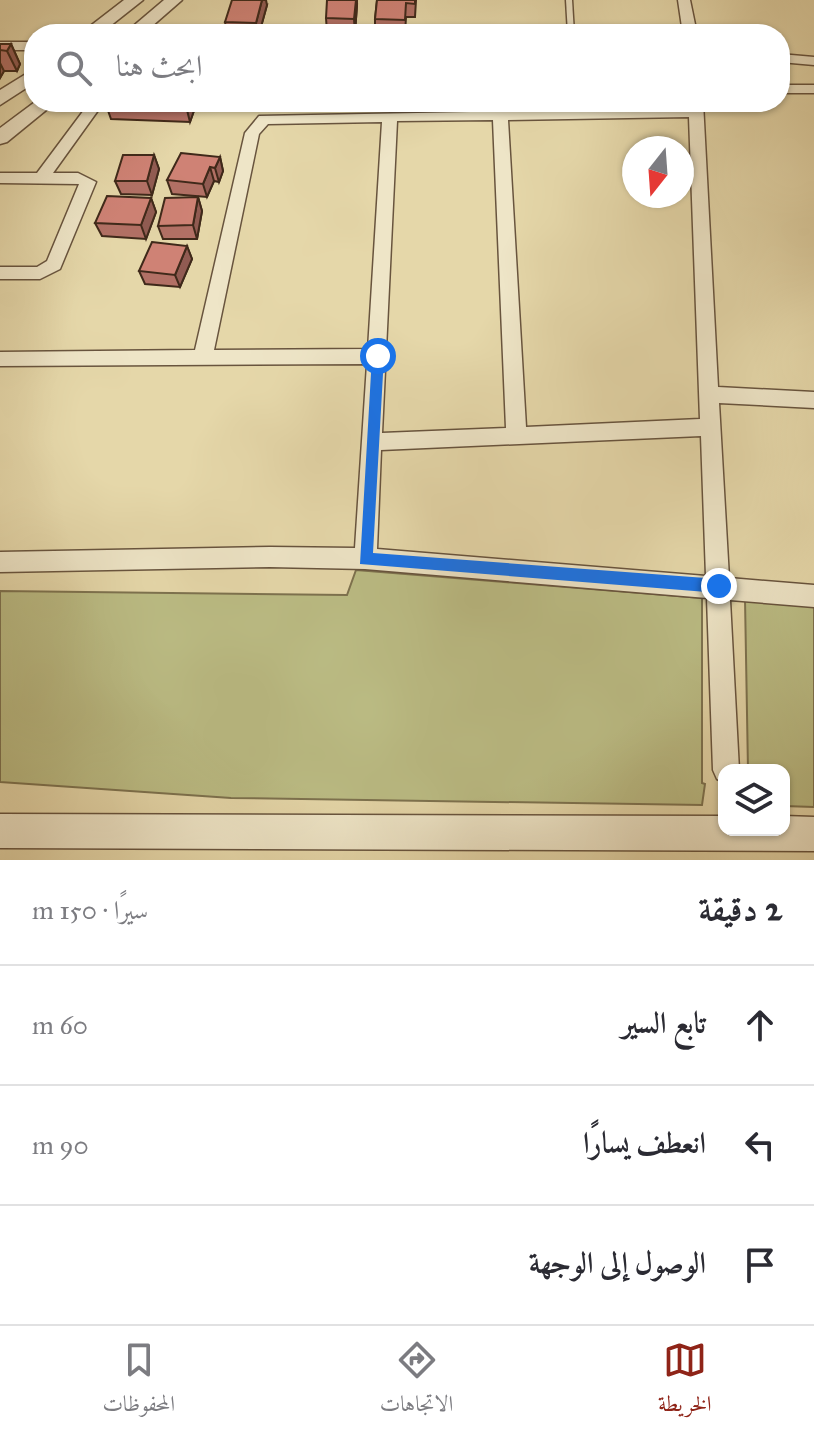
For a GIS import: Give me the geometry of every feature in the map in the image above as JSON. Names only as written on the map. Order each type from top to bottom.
[{"type":"street","points":[[103,24],[135,0]]},
{"type":"street","points":[[145,24],[174,0]]},
{"type":"street","points":[[684,0],[688,24]]},
{"type":"street","points":[[0,46],[24,46]]},
{"type":"street","points":[[790,59],[814,61]]},
{"type":"street","points":[[0,99],[24,81]]},
{"type":"street","points":[[790,89],[814,89]]},
{"type":"street","points":[[0,138],[34,112]]},
{"type":"street","points":[[42,177],[90,112]]},
{"type":"street","points":[[203,356],[254,127],[271,117],[500,116],[587,112]]},
{"type":"street","points":[[696,112],[726,764]]},
{"type":"street","points":[[500,116],[516,436]]},
{"type":"street","points":[[365,559],[390,117]]},
{"type":"street","points":[[0,178],[78,178],[88,182],[59,259],[47,271],[40,273],[0,273]]},
{"type":"street","points":[[0,359],[378,356]]},
{"type":"street","points":[[708,394],[814,400]]},
{"type":"street","points":[[373,442],[710,427]]},
{"type":"street","points":[[0,562],[270,557],[365,559],[814,596]]},
{"type":"street","points":[[0,831],[718,832]]},
{"type":"street","points":[[790,833],[814,834]]},
{"type":"lane","points":[[569,0],[570,24]]},
{"type":"green space","points":[[356,570],[702,598],[702,783],[705,784],[702,805],[231,798],[0,782],[0,591],[347,595]]},
{"type":"green space","points":[[745,599],[814,607],[814,807],[790,806],[790,764],[748,764]]},
{"type":"building","points":[[232,0],[262,0],[256,23],[225,22]]},
{"type":"building","points":[[327,0],[356,0],[354,19],[326,18]]},
{"type":"building","points":[[377,0],[415,0],[415,4],[406,3],[405,20],[375,19]]},
{"type":"building","points":[[0,44],[11,44],[7,51],[0,50]]},
{"type":"building","points":[[181,153],[220,157],[215,168],[210,167],[203,184],[167,180]]},
{"type":"building","points":[[123,155],[154,155],[147,181],[115,181]]},
{"type":"building","points":[[107,196],[151,198],[141,225],[95,223]]},
{"type":"building","points":[[198,197],[193,225],[158,226],[165,198]]},
{"type":"building","points":[[152,242],[187,246],[175,275],[139,271]]},
{"type":"route","points":[[378,356],[365,559],[719,586]]}]
